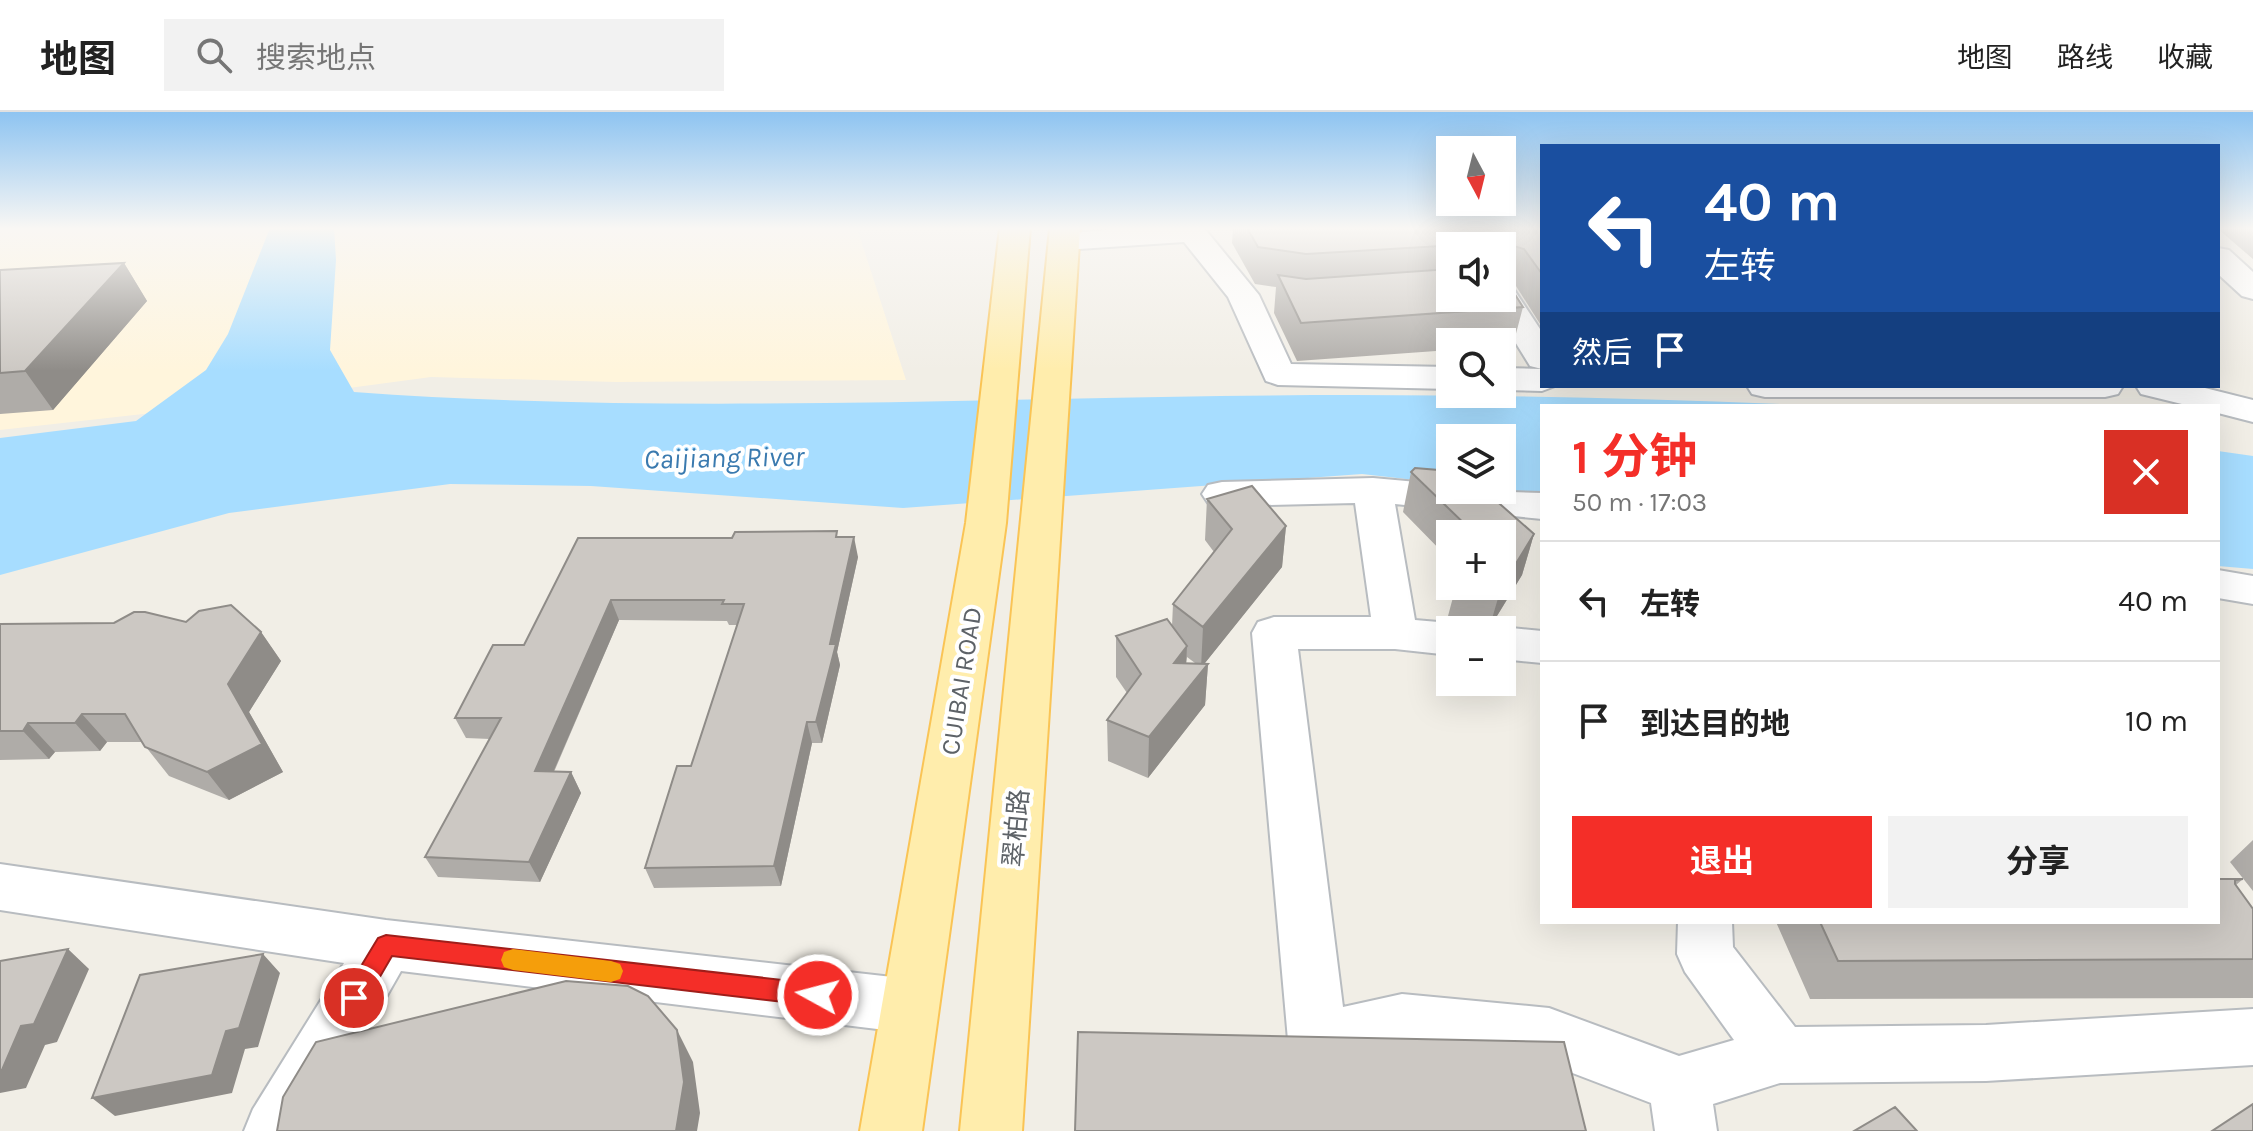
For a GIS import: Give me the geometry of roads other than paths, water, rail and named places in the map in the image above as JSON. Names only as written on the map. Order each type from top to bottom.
[{"type":"main road","name":"CUIBAI ROAD","points":[[891,1131],[986,523],[1010,276]]},
{"type":"main road","name":"翠柏路","points":[[991,1131],[1060,276]]},
{"type":"lane","points":[[1235,276],[1258,298],[1278,374],[1436,378]]},
{"type":"lane","points":[[2237,276],[2253,291]]},
{"type":"lane","points":[[2220,296],[2253,291]]},
{"type":"lane","points":[[1516,299],[1540,300]]},
{"type":"lane","points":[[1510,312],[1540,356]]},
{"type":"lane","points":[[1516,379],[1540,380]]},
{"type":"lane","points":[[2162,388],[2253,411]]},
{"type":"lane","points":[[1373,490],[1395,633]]},
{"type":"lane","points":[[1222,494],[1373,490],[1540,506]]},
{"type":"lane","points":[[2220,584],[2253,590]]},
{"type":"lane","points":[[1436,637],[1395,633],[1274,633],[1318,1040],[1402,1021],[1549,1036],[1683,1108],[1780,1055],[1986,1053],[2253,1037]]},
{"type":"lane","points":[[1516,644],[1540,647]]},
{"type":"lane","points":[[0,887],[386,945],[910,1006]]},
{"type":"lane","points":[[1705,924],[1705,954],[1780,1055]]},
{"type":"lane","points":[[275,1131],[386,945]]},
{"type":"water","name":"Caijiang River","points":[[251,276],[335,276],[330,350],[354,392],[679,404],[1372,395],[1436,396],[1436,408],[1516,408],[1516,397],[1769,404],[1540,404],[1540,494],[1516,491],[1516,424],[1436,424],[1436,482],[1362,474],[903,508],[591,486],[450,484],[229,513],[0,575],[0,438],[136,421],[206,370],[228,334]]},
{"type":"water","points":[[2220,451],[2253,456],[2253,569],[2220,566]]}]
